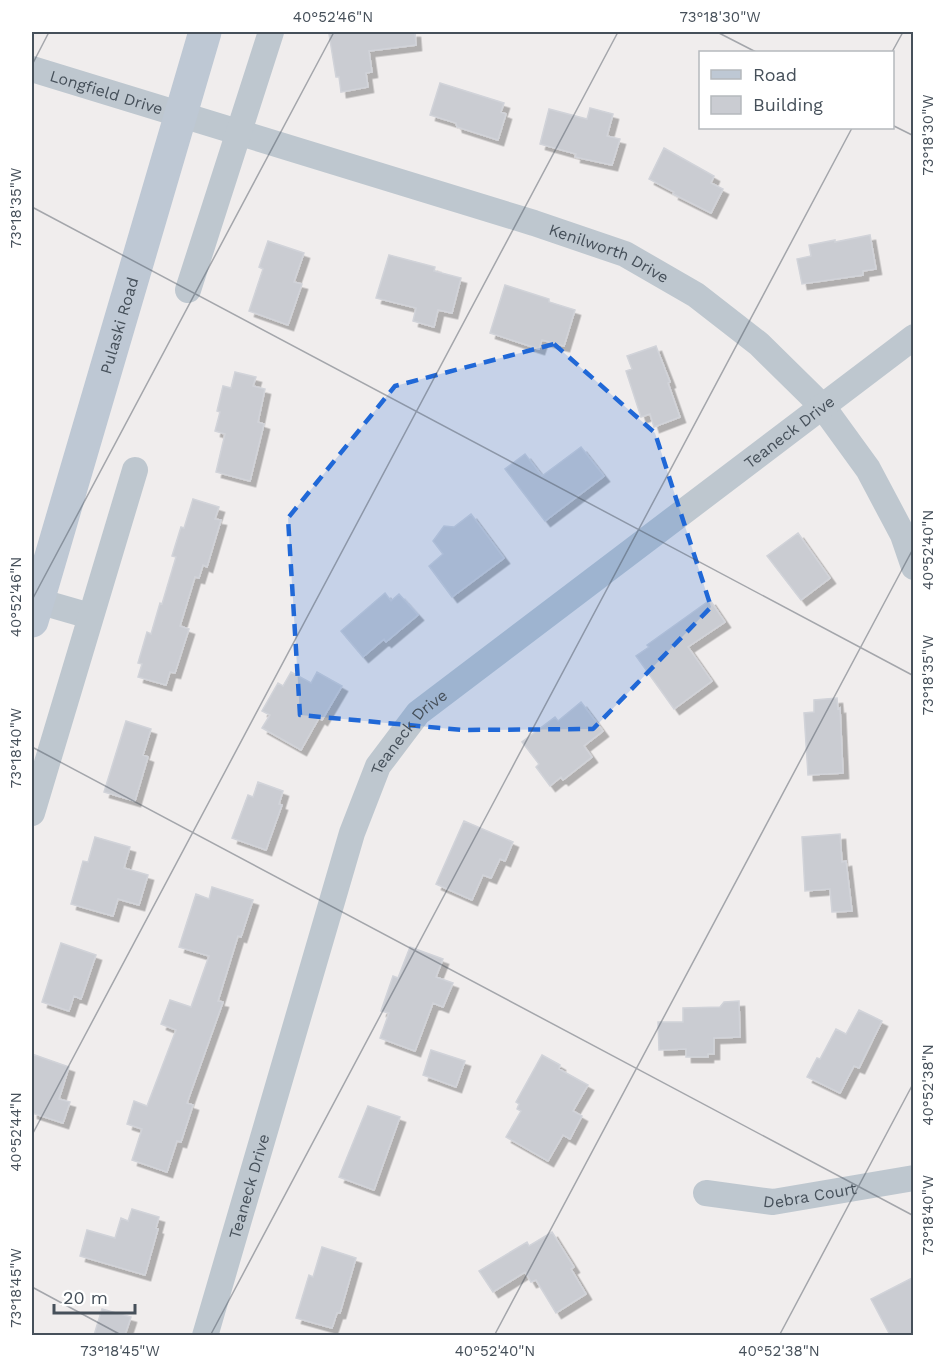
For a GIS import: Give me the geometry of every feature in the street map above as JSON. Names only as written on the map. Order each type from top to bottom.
[{"type":"main road","name":"Pulaski Road","points":[[34,611],[205,32]]},
{"type":"street","points":[[189,290],[271,32]]},
{"type":"street","name":"Longfield Drive","points":[[32,69],[180,114]]},
{"type":"street","name":"Kenilworth Drive","points":[[180,114],[624,254],[696,296],[759,344],[823,406],[868,469],[903,535],[914,567]]},
{"type":"street","name":"Teaneck Drive","points":[[205,1335],[352,833],[378,766],[418,713],[914,337]]},
{"type":"street","points":[[32,813],[135,470]]},
{"type":"street","points":[[34,611],[90,616]]},
{"type":"street","name":"Debra Court","points":[[706,1193],[773,1202],[914,1178]]},
{"type":"highlighted area","points":[[554,344],[655,433],[711,607],[593,729],[462,730],[300,715],[288,518],[395,386]]},
{"type":"building","points":[[415,32],[416,45],[369,51],[372,72],[366,73],[368,87],[341,92],[339,77],[336,77],[329,34]]},
{"type":"building","points":[[440,83],[504,103],[501,112],[506,114],[498,140],[457,127],[456,123],[430,115]]},
{"type":"building","points":[[590,108],[613,114],[607,136],[620,139],[612,165],[575,157],[576,154],[540,144],[549,109],[587,119]]},
{"type":"building","points":[[664,148],[714,176],[711,183],[723,189],[711,213],[649,179]]},
{"type":"building","points":[[870,235],[876,269],[863,271],[863,275],[802,284],[797,259],[811,256],[809,245]]},
{"type":"building","points":[[268,241],[304,253],[294,282],[302,284],[288,325],[249,311],[263,269],[259,267]]},
{"type":"building","points":[[389,255],[435,267],[434,271],[461,278],[452,313],[438,310],[434,327],[413,321],[416,308],[376,298]]},
{"type":"building","points":[[505,285],[575,310],[564,346],[542,340],[539,349],[490,333]]},
{"type":"building","points":[[656,346],[680,417],[654,427],[650,414],[641,417],[626,371],[632,369],[627,356]]},
{"type":"building","points":[[235,372],[256,377],[253,386],[265,389],[258,422],[264,424],[250,481],[216,472],[225,434],[215,431],[220,412],[217,411],[223,386],[231,388]]},
{"type":"building","points":[[581,447],[604,476],[545,521],[505,469],[525,454],[542,476]]},
{"type":"building","points":[[193,499],[219,507],[215,519],[221,520],[207,567],[203,565],[199,578],[195,577],[180,626],[189,629],[175,673],[170,672],[166,685],[138,677],[142,664],[138,663],[147,632],[151,634],[160,603],[162,604],[176,557],[172,556]]},
{"type":"building","points":[[471,514],[504,558],[452,597],[429,566],[443,554],[433,541],[444,526],[454,527]]},
{"type":"building","points":[[798,533],[830,578],[801,600],[767,556]]},
{"type":"building","points":[[385,593],[391,601],[399,594],[418,615],[386,642],[384,639],[363,657],[341,631]]},
{"type":"building","points":[[710,600],[725,622],[688,647],[712,681],[674,709],[636,656],[649,647],[647,645]]},
{"type":"building","points":[[291,672],[311,683],[317,672],[342,686],[322,720],[319,718],[301,750],[262,728],[270,715],[262,711],[278,683],[283,686]]},
{"type":"building","points":[[837,698],[838,709],[840,708],[843,773],[808,775],[804,713],[814,712],[814,700]]},
{"type":"building","points":[[581,702],[603,731],[584,746],[592,757],[563,780],[561,777],[550,786],[536,767],[539,764],[522,742],[555,717],[558,721]]},
{"type":"building","points":[[126,721],[151,729],[143,755],[148,757],[135,801],[104,792]]},
{"type":"building","points":[[258,782],[283,791],[279,804],[282,805],[266,850],[232,838],[248,795],[253,797]]},
{"type":"building","points":[[464,821],[513,842],[505,861],[500,859],[491,878],[483,875],[472,900],[436,884]]},
{"type":"building","points":[[840,834],[842,862],[846,861],[852,911],[832,912],[830,889],[805,891],[802,837]]},
{"type":"building","points":[[95,837],[130,847],[124,868],[148,875],[139,905],[118,899],[113,916],[71,904],[83,861],[88,862]]},
{"type":"building","points":[[212,887],[253,900],[241,937],[238,936],[218,1001],[223,1002],[187,1103],[193,1105],[181,1142],[177,1141],[167,1172],[132,1160],[142,1129],[127,1124],[134,1101],[147,1106],[176,1030],[161,1024],[170,1000],[191,1007],[209,956],[179,947],[196,894],[209,899]]},
{"type":"building","points":[[61,943],[96,955],[81,999],[74,996],[69,1011],[42,1002]]},
{"type":"building","points":[[410,947],[443,959],[436,977],[453,983],[443,1007],[433,1003],[415,1051],[380,1038],[389,1013],[381,1011],[393,976],[398,978]]},
{"type":"building","points":[[739,1001],[740,1037],[714,1038],[714,1054],[708,1054],[708,1057],[686,1057],[686,1049],[659,1050],[658,1022],[683,1022],[683,1008],[720,1007],[724,1002]]},
{"type":"building","points":[[859,1010],[882,1021],[859,1068],[854,1066],[840,1093],[807,1077],[817,1058],[820,1059],[836,1029],[846,1034]]},
{"type":"building","points":[[431,1050],[465,1061],[456,1087],[423,1075]]},
{"type":"building","points":[[32,1054],[69,1067],[59,1099],[70,1102],[63,1123],[32,1113]]},
{"type":"building","points":[[542,1055],[560,1065],[559,1069],[588,1085],[573,1111],[582,1116],[570,1139],[563,1135],[548,1161],[506,1137],[521,1111],[517,1109],[519,1104],[516,1102]]},
{"type":"building","points":[[368,1106],[400,1117],[374,1190],[339,1177]]},
{"type":"building","points":[[132,1209],[159,1217],[156,1228],[158,1229],[145,1275],[80,1256],[87,1230],[115,1238],[121,1218],[128,1221]]},
{"type":"building","points":[[552,1232],[574,1267],[571,1269],[586,1294],[556,1313],[536,1280],[531,1282],[525,1272],[493,1292],[479,1271],[527,1242],[529,1246]]},
{"type":"building","points":[[322,1247],[356,1258],[340,1313],[337,1313],[332,1328],[296,1318],[309,1275],[313,1277]]},
{"type":"building","points":[[914,1277],[914,1335],[890,1335],[871,1299]]},
{"type":"building","points":[[102,1309],[131,1317],[125,1335],[94,1335]]}]
